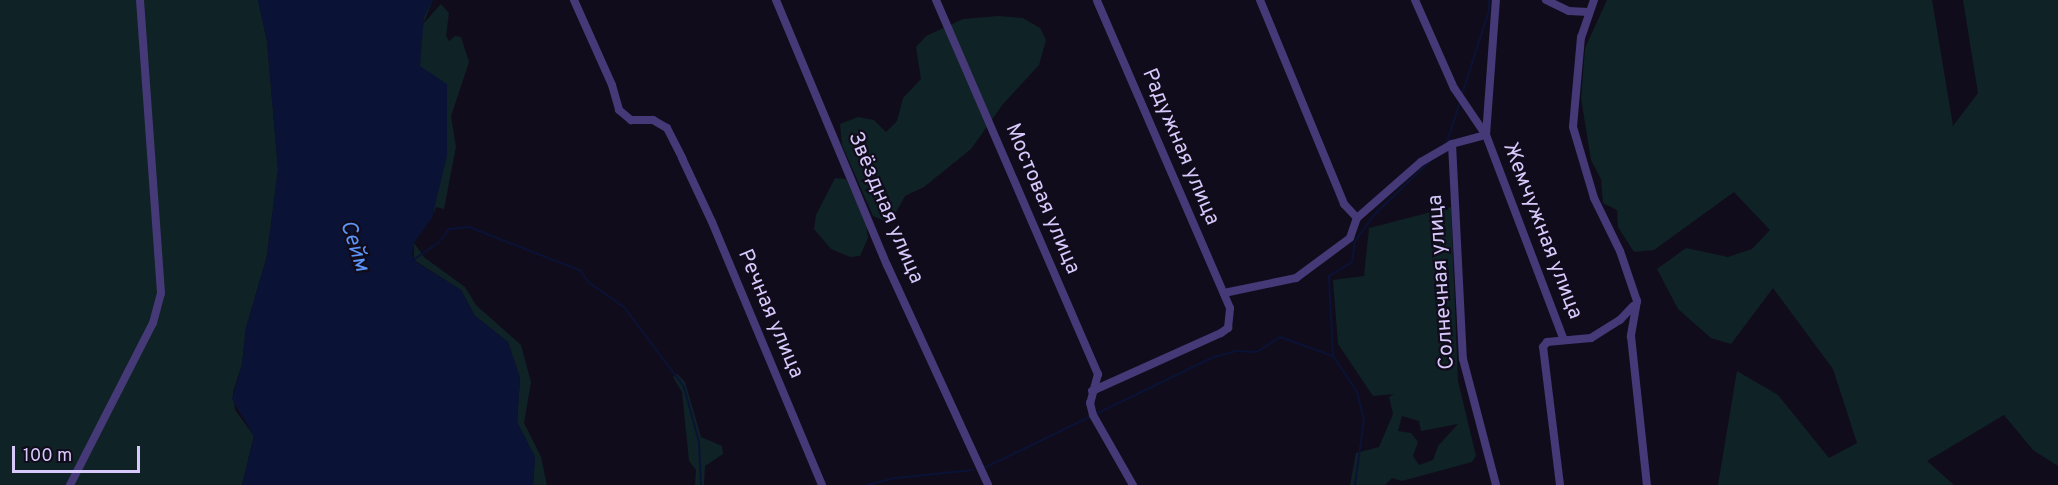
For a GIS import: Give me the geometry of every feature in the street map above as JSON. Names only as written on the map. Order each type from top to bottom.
[{"type":"street","points":[[70,485],[153,323],[161,293],[140,0]]},
{"type":"street","name":"Речная улица","points":[[574,0],[612,85],[619,110],[631,120],[653,120],[666,128],[682,158],[712,222],[822,485]]},
{"type":"street","name":"Звёздная улица","points":[[776,0],[887,265],[986,481]]},
{"type":"street","name":"Мостовая улица","points":[[936,0],[1098,374],[1092,391],[1094,417],[1133,485]]},
{"type":"street","name":"Радужная улица","points":[[1092,391],[1221,333],[1228,328],[1230,308],[1097,0]]},
{"type":"street","points":[[1260,0],[1344,204],[1358,218]]},
{"type":"street","points":[[1415,0],[1454,88],[1486,135]]},
{"type":"street","points":[[1486,135],[1496,0]]},
{"type":"street","points":[[1546,0],[1569,11],[1587,12]]},
{"type":"street","points":[[1594,0],[1587,12],[1581,37],[1573,127],[1594,198],[1620,251],[1637,301],[1631,336],[1647,485]]},
{"type":"street","points":[[1224,293],[1296,278],[1350,238],[1358,218],[1421,162],[1452,144],[1486,135]]},
{"type":"street","name":"Жемчужная улица","points":[[1486,135],[1564,340]]},
{"type":"street","name":"Солнечная улица","points":[[1452,144],[1463,359],[1496,485]]},
{"type":"street","name":"Жемчужная улица","points":[[1560,485],[1544,347],[1547,342],[1591,338],[1629,314],[1637,301]]},
{"type":"green space","points":[[0,0],[258,0],[267,41],[278,169],[267,256],[246,328],[242,364],[233,392],[235,410],[254,436],[242,485],[0,485]]},
{"type":"green space","points":[[433,0],[423,24],[441,4],[449,13],[446,36],[449,41],[455,36],[461,37],[469,62],[451,116],[456,147],[444,209],[436,207],[434,213],[405,34]]},
{"type":"green space","points":[[1607,0],[1932,0],[1953,126],[1978,93],[1963,0],[2058,0],[2058,466],[2033,450],[2004,415],[1927,461],[1954,485],[1718,485],[1737,371],[1778,395],[1829,458],[1857,443],[1833,369],[1773,288],[1731,344],[1711,338],[1678,309],[1657,269],[1686,248],[1728,257],[1752,249],[1770,230],[1734,192],[1654,250],[1634,252],[1618,227],[1617,210],[1603,203],[1601,179],[1591,160],[1581,98],[1585,48]]},
{"type":"green space","points":[[998,16],[1023,18],[1040,28],[1046,40],[1039,65],[1003,104],[971,149],[924,187],[905,196],[895,214],[885,221],[873,216],[842,145],[840,124],[858,117],[874,120],[886,132],[897,121],[903,98],[921,79],[916,47],[926,36],[963,19]]},
{"type":"green space","points":[[835,178],[846,179],[866,222],[868,238],[860,256],[850,257],[831,249],[814,229],[816,215]]},
{"type":"green space","points":[[1451,207],[1458,381],[1476,456],[1472,462],[1402,481],[1392,478],[1385,485],[1350,485],[1356,453],[1379,447],[1393,414],[1389,397],[1394,394],[1373,396],[1338,344],[1333,280],[1364,276],[1369,228]],"holes":[[[1402,416],[1419,421],[1421,431],[1458,424],[1438,446],[1433,460],[1419,465],[1413,456],[1418,442],[1411,433],[1398,431]]]},
{"type":"green space","points":[[414,243],[425,258],[465,287],[476,305],[521,345],[531,382],[524,423],[541,457],[547,485],[533,485],[535,457],[517,422],[520,378],[508,342],[475,316],[461,290],[414,260]]},
{"type":"green space","points":[[677,374],[685,382],[701,437],[722,446],[723,454],[705,466],[704,485],[695,485],[696,470],[689,461],[682,392],[673,377]]},
{"type":"water","name":"Сейм","points":[[258,0],[433,0],[424,17],[420,66],[447,84],[447,156],[432,218],[414,243],[412,255],[416,262],[461,290],[475,316],[508,342],[520,378],[517,422],[535,457],[533,485],[242,485],[254,436],[232,399],[242,364],[246,328],[267,256],[278,169],[267,41]]},
{"type":"waterway","points":[[1462,94],[1489,11],[1489,0]]},
{"type":"waterway","points":[[1446,145],[1460,102]]},
{"type":"waterway","points":[[1355,485],[1364,419],[1356,390],[1333,356],[1329,276],[1352,262],[1355,241],[1374,215],[1431,160]]},
{"type":"waterway","points":[[441,240],[449,229],[469,227],[581,271],[588,282],[624,307],[684,387],[699,442],[701,485]]},
{"type":"waterway","points":[[412,261],[439,242]]},
{"type":"waterway","points":[[984,468],[1214,357],[1236,351],[1257,352],[1280,337],[1333,356]]},
{"type":"waterway","points":[[867,485],[896,478],[973,470]]}]
